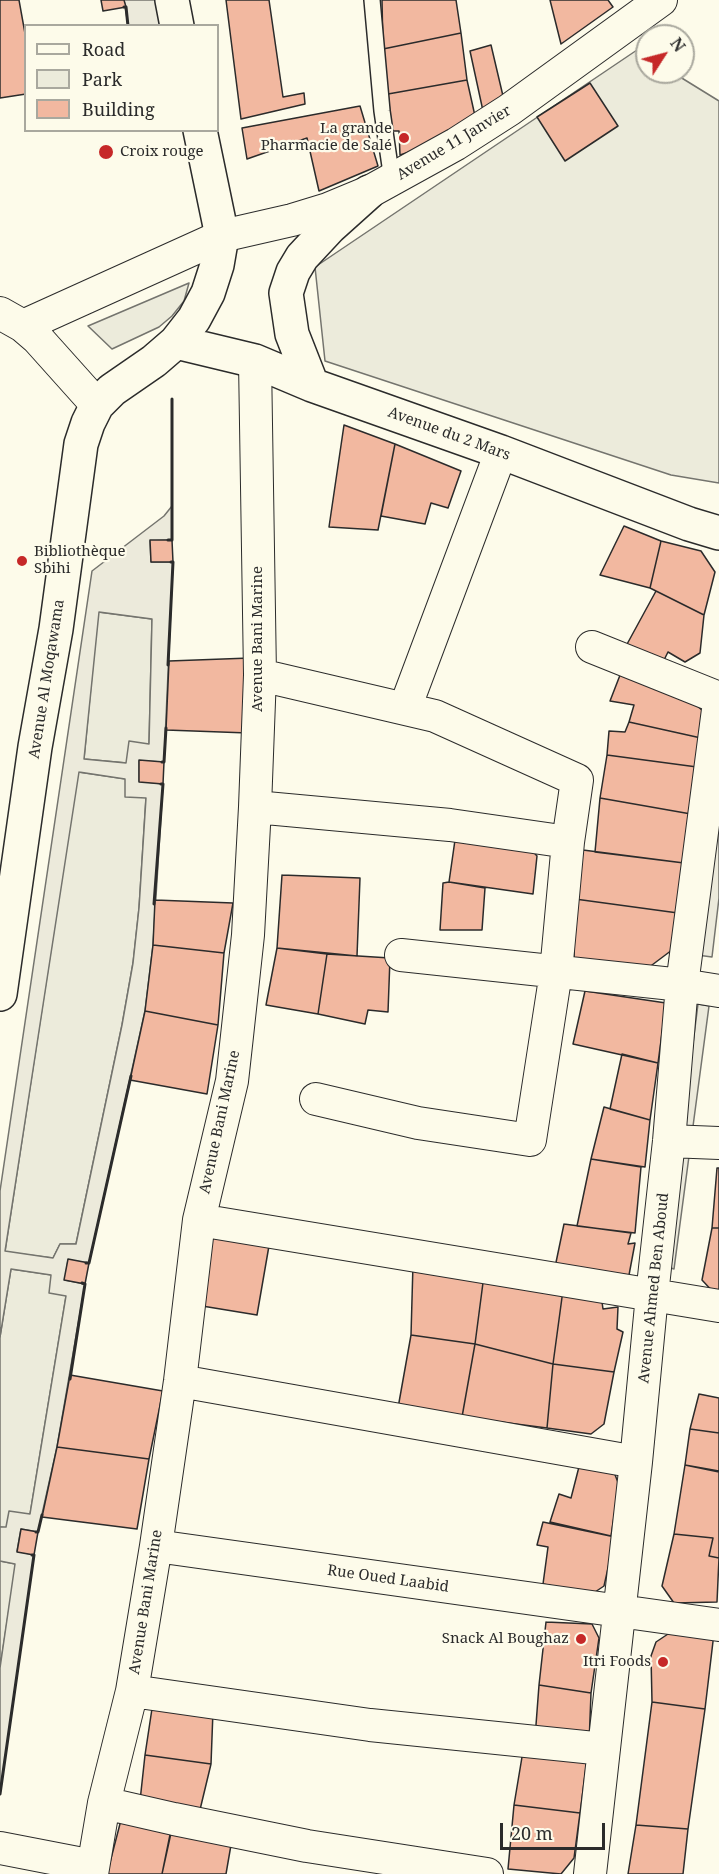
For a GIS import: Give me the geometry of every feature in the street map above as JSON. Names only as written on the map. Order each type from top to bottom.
[{"type":"street","points":[[172,0],[177,24]]},
{"type":"street","name":"Avenue 11 Janvier","points":[[11,319],[222,236],[328,210],[380,186],[456,144],[509,110],[645,5]]},
{"type":"street","name":"Avenue Al Moqawama","points":[[0,994],[35,747],[56,629],[81,444],[87,423],[97,405],[112,390],[154,361],[176,342],[194,319],[208,293],[218,266],[222,236],[200,132]]},
{"type":"street","points":[[312,385],[292,334],[286,293],[293,272],[302,256],[330,227],[380,186]]},
{"type":"street","points":[[11,319],[97,405]]},
{"type":"street","name":"Avenue du 2 Mars","points":[[176,342],[255,361],[312,385],[719,533]]},
{"type":"street","name":"Avenue Bani Marine","points":[[92,1870],[104,1803],[132,1692],[180,1381],[199,1220],[232,1081],[248,935],[260,675],[255,361]]},
{"type":"street","points":[[405,708],[501,452]]},
{"type":"street","points":[[592,647],[719,700]]},
{"type":"street","points":[[260,675],[435,716],[577,780],[568,842],[556,972],[530,1140],[418,1123],[316,1099]]},
{"type":"street","name":"Avenue Ahmed Ben Aboud","points":[[590,1874],[621,1611],[669,1141],[682,985],[719,700]]},
{"type":"street","points":[[255,807],[450,825],[568,842]]},
{"type":"street","points":[[401,955],[719,991]]},
{"type":"street","points":[[669,1141],[719,1143]]},
{"type":"street","points":[[199,1220],[719,1306]]},
{"type":"street","points":[[180,1381],[636,1462]]},
{"type":"street","name":"Rue Oued Laabid","points":[[156,1546],[719,1624]]},
{"type":"street","points":[[132,1692],[370,1725],[604,1749]]},
{"type":"street","points":[[104,1803],[307,1846],[439,1870],[487,1874]]},
{"type":"street","points":[[0,1848],[92,1870]]},
{"type":"lane","points":[[372,0],[382,111],[380,186]]},
{"type":"green space","points":[[635,51],[635,84],[691,84],[719,101],[719,483],[671,475],[325,361],[315,267]]},
{"type":"green space","points":[[189,283],[184,301],[172,316],[159,327],[112,349],[88,326]]},
{"type":"green space","points":[[98,612],[152,619],[149,745],[127,763],[84,759]]},
{"type":"green space","points":[[78,772],[126,779],[146,797],[139,908],[133,963],[122,1025],[76,1244],[60,1244],[53,1258],[5,1252]]},
{"type":"green space","points":[[11,1269],[52,1275],[66,1296],[30,1514],[6,1528],[0,1527],[0,1337]]},
{"type":"green space","points":[[0,1561],[16,1564],[0,1668]]},
{"type":"shaded area","points":[[124,0],[157,0],[161,24],[128,24]]},
{"type":"shaded area","points":[[172,506],[172,540],[150,541],[151,562],[173,562],[164,762],[139,761],[139,781],[163,784],[153,945],[145,1011],[89,1263],[68,1260],[65,1280],[85,1284],[57,1447],[38,1532],[21,1529],[17,1551],[34,1555],[0,1794],[0,1668],[15,1564],[0,1561],[0,1527],[6,1527],[9,1511],[30,1514],[66,1296],[49,1293],[51,1275],[11,1269],[0,1337],[0,1191],[92,571],[164,516]],"holes":[[[99,612],[152,619],[149,744],[129,741],[126,763],[84,759]],[[79,772],[125,779],[125,797],[146,798],[139,908],[133,963],[122,1025],[76,1244],[60,1244],[53,1258],[5,1251]]]},
{"type":"shaded area","points":[[719,777],[719,898],[712,957],[697,955]]},
{"type":"shaded area","points":[[698,1004],[709,1006],[674,1269],[665,1266]]},
{"type":"building","points":[[0,0],[19,0],[24,28],[24,94],[0,98]]},
{"type":"building","points":[[101,0],[124,0],[126,7],[103,11]]},
{"type":"building","points":[[226,0],[269,0],[283,97],[304,93],[305,104],[241,119]]},
{"type":"building","points":[[382,0],[456,0],[461,33],[383,49]]},
{"type":"building","points":[[550,0],[608,0],[613,7],[561,44]]},
{"type":"building","points":[[461,33],[467,80],[388,94],[383,49]]},
{"type":"building","points":[[491,45],[503,96],[483,111],[470,51]]},
{"type":"building","points":[[467,80],[475,116],[440,142],[400,155],[399,131],[392,131],[388,94]]},
{"type":"building","points":[[590,83],[618,126],[565,161],[537,117]]},
{"type":"building","points":[[360,106],[378,166],[319,191],[307,138],[247,159],[242,128]]},
{"type":"building","points":[[344,425],[395,444],[378,530],[329,527]]},
{"type":"building","points":[[395,444],[461,471],[448,508],[431,503],[425,524],[381,516]]},
{"type":"building","points":[[624,526],[661,541],[650,588],[600,575]]},
{"type":"building","points":[[150,540],[172,540],[173,562],[151,562]]},
{"type":"building","points":[[661,541],[701,551],[715,572],[704,615],[650,588]]},
{"type":"building","points":[[656,591],[704,615],[700,653],[685,662],[668,652],[663,662],[626,646]]},
{"type":"building","points":[[250,658],[248,733],[166,730],[169,661]]},
{"type":"building","points":[[622,670],[693,702],[704,712],[701,738],[629,722],[634,705],[610,701]]},
{"type":"building","points":[[629,722],[701,738],[697,767],[607,755],[609,731],[625,732]]},
{"type":"building","points":[[607,755],[697,767],[691,814],[600,798]]},
{"type":"building","points":[[139,760],[164,762],[163,784],[139,782]]},
{"type":"building","points":[[600,798],[691,814],[684,863],[595,852]]},
{"type":"building","points":[[456,833],[525,843],[537,856],[533,894],[449,882]]},
{"type":"building","points":[[583,850],[684,863],[678,913],[575,899]]},
{"type":"building","points":[[282,875],[360,878],[357,956],[277,948]]},
{"type":"building","points":[[443,883],[485,888],[482,930],[440,930]]},
{"type":"building","points":[[575,899],[678,913],[676,947],[648,968],[574,958]]},
{"type":"building","points":[[155,900],[233,903],[224,953],[153,945]]},
{"type":"building","points":[[153,945],[224,953],[218,1025],[145,1011]]},
{"type":"building","points":[[277,948],[327,954],[318,1014],[266,1005]]},
{"type":"building","points":[[327,954],[390,958],[388,1012],[368,1010],[365,1024],[318,1014]]},
{"type":"building","points":[[585,991],[666,1003],[658,1063],[573,1044]]},
{"type":"building","points":[[145,1011],[218,1025],[207,1094],[130,1080]]},
{"type":"building","points":[[622,1054],[658,1063],[650,1120],[610,1109]]},
{"type":"building","points":[[604,1107],[650,1120],[645,1167],[591,1159]]},
{"type":"building","points":[[591,1159],[641,1167],[635,1233],[577,1226]]},
{"type":"building","points":[[717,1168],[719,1168],[719,1228],[712,1228]]},
{"type":"building","points":[[564,1224],[631,1233],[628,1244],[635,1243],[629,1275],[588,1271],[554,1272]]},
{"type":"building","points":[[712,1228],[719,1228],[719,1295],[715,1294],[702,1280]]},
{"type":"building","points":[[209,1229],[270,1240],[257,1315],[196,1305]]},
{"type":"building","points":[[68,1259],[89,1263],[85,1284],[64,1280]]},
{"type":"building","points":[[413,1264],[484,1275],[475,1344],[411,1335]]},
{"type":"building","points":[[484,1275],[563,1290],[553,1364],[475,1344]]},
{"type":"building","points":[[563,1290],[602,1302],[603,1309],[618,1307],[617,1329],[623,1332],[614,1372],[553,1364]]},
{"type":"building","points":[[411,1335],[475,1344],[462,1417],[398,1408]]},
{"type":"building","points":[[475,1344],[553,1364],[547,1428],[462,1417]]},
{"type":"building","points":[[553,1364],[614,1372],[604,1424],[591,1434],[547,1428]]},
{"type":"building","points":[[70,1375],[163,1391],[149,1459],[57,1447]]},
{"type":"building","points":[[699,1394],[719,1398],[719,1433],[690,1429]]},
{"type":"building","points":[[690,1429],[719,1433],[719,1471],[685,1465]]},
{"type":"building","points":[[57,1447],[149,1459],[137,1529],[42,1517]]},
{"type":"building","points":[[581,1459],[612,1467],[619,1485],[611,1536],[550,1522],[559,1494],[571,1498]]},
{"type":"building","points":[[685,1465],[719,1472],[719,1558],[709,1556],[713,1538],[674,1534]]},
{"type":"building","points":[[543,1522],[615,1537],[604,1586],[592,1594],[543,1584],[548,1547],[537,1545]]},
{"type":"building","points":[[21,1529],[38,1532],[34,1555],[17,1552]]},
{"type":"building","points":[[674,1534],[713,1538],[709,1556],[719,1558],[717,1602],[674,1603],[662,1586]]},
{"type":"building","points":[[546,1622],[592,1624],[599,1638],[591,1693],[539,1685]]},
{"type":"building","points":[[671,1632],[714,1633],[705,1709],[652,1702],[651,1656],[656,1642]]},
{"type":"building","points":[[539,1685],[591,1693],[589,1744],[535,1738]]},
{"type":"building","points":[[153,1702],[213,1711],[211,1764],[145,1755]]},
{"type":"building","points":[[652,1702],[705,1709],[688,1829],[636,1825]]},
{"type":"building","points":[[524,1745],[588,1752],[580,1813],[514,1805]]},
{"type":"building","points":[[145,1755],[211,1764],[198,1818],[140,1801]]},
{"type":"building","points":[[514,1805],[580,1813],[574,1858],[561,1874],[508,1869]]},
{"type":"building","points":[[121,1820],[172,1825],[162,1874],[107,1874]]},
{"type":"building","points":[[636,1825],[688,1829],[683,1874],[628,1874]]},
{"type":"building","points":[[171,1833],[231,1845],[226,1874],[162,1874]]},
{"type":"wall","points":[[124,7],[126,7],[128,24]]},
{"type":"wall","points":[[168,540],[172,540],[172,399]]},
{"type":"wall","points":[[168,665],[173,562],[171,562]]},
{"type":"wall","points":[[162,762],[164,762],[166,728]]},
{"type":"wall","points":[[154,904],[163,784],[161,784]]},
{"type":"wall","points":[[86,1263],[89,1263],[131,1076]]},
{"type":"wall","points":[[70,1379],[85,1284],[82,1283]]},
{"type":"wall","points":[[36,1532],[38,1532],[42,1515]]},
{"type":"wall","points":[[0,1794],[34,1555],[32,1555]]},
{"type":"place","name":"La grande Pharmacie de Salé","points":[[404,138]]},
{"type":"place","name":"Croix rouge","points":[[106,152]]},
{"type":"place","name":"Bibliothèque Sbihi","points":[[22,561]]},
{"type":"place","name":"Snack Al Boughaz","points":[[581,1639]]},
{"type":"place","name":"Itri Foods","points":[[663,1662]]}]
